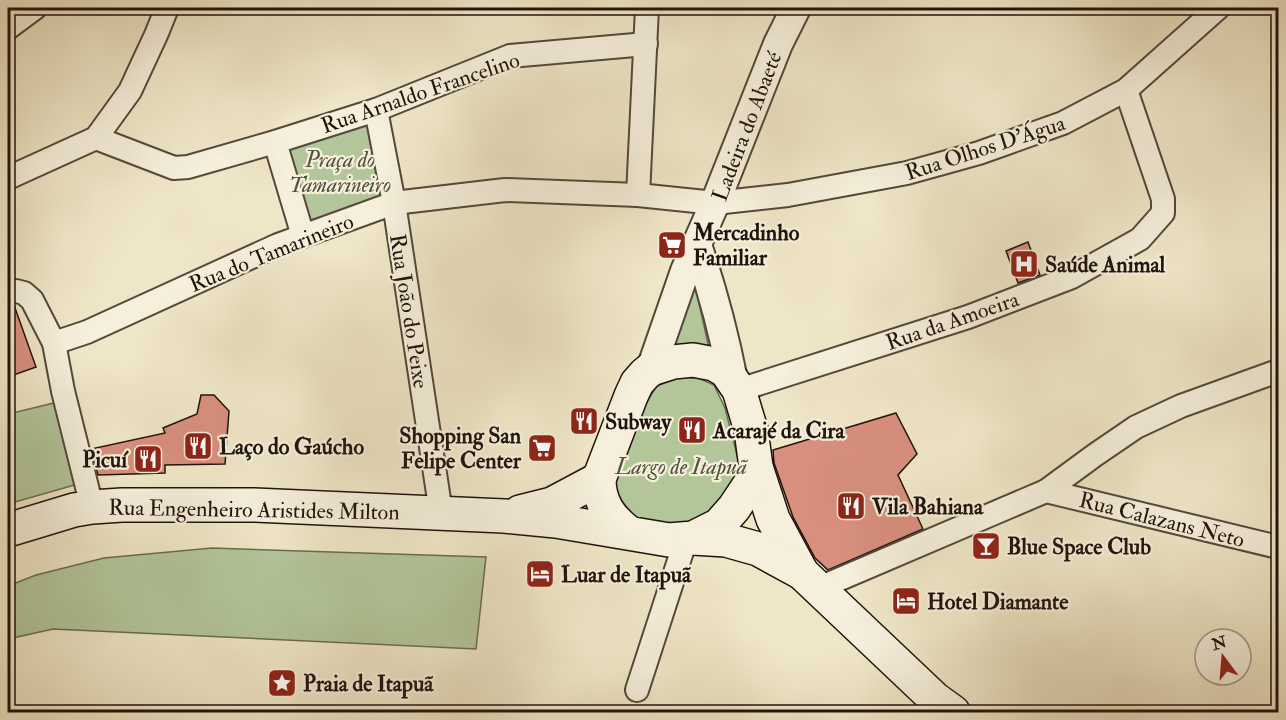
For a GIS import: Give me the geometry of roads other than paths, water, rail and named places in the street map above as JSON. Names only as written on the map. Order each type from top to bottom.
[{"type":"main road","points":[[811,580],[773,519],[756,467],[751,430],[736,385],[726,371],[714,364],[693,360],[673,362],[651,369],[637,383],[599,479],[601,499],[616,523],[628,532],[652,538],[726,540],[758,549],[811,580],[935,699],[953,712]]},
{"type":"main road","points":[[690,538],[719,525],[750,484],[756,467]]},
{"type":"main road","name":"Rua Engenheiro Aristides Milton","points":[[504,516],[552,504],[599,479]]},
{"type":"main road","name":"Rua Engenheiro Aristides Milton","points":[[8,530],[74,510],[92,507],[258,505],[504,516],[628,532]]},
{"type":"street","points":[[8,28],[35,8]]},
{"type":"street","points":[[8,178],[96,138],[130,91],[167,8]]},
{"type":"street","points":[[638,195],[647,8]]},
{"type":"street","name":"Ladeira do Abaeté","points":[[651,369],[685,270],[715,203],[778,44],[796,8]]},
{"type":"street","name":"Rua Olhos D'Água","points":[[715,203],[788,195],[907,174],[979,153],[1063,123],[1126,90],[1218,8]]},
{"type":"street","name":"Rua Arnaldo Francelino","points":[[96,138],[174,168],[188,166],[275,142],[376,110],[510,56],[646,44]]},
{"type":"street","name":"Rua da Amoeira","points":[[736,385],[1000,305],[1072,277],[1140,239],[1163,213],[1163,199],[1126,90]]},
{"type":"street","name":"Rua João do Peixe","points":[[376,110],[394,203],[441,513]]},
{"type":"street","points":[[275,142],[303,236]]},
{"type":"street","name":"Rua do Tamarineiro","points":[[54,343],[87,332],[278,245],[394,203],[505,190],[638,195],[715,203]]},
{"type":"street","points":[[697,245],[736,385]]},
{"type":"street","points":[[8,292],[24,293],[32,300],[54,343],[63,391],[92,507]]},
{"type":"street","points":[[811,580],[1047,491],[1136,427],[1181,406],[1278,371]]},
{"type":"street","name":"Rua Calazans Neto","points":[[1047,491],[1278,547]]},
{"type":"street","points":[[637,690],[690,538]]},
{"type":"place","name":"Mercadinho Familiar","points":[[672,245]]},
{"type":"place","name":"Saúde Animal","points":[[1024,264]]},
{"type":"place","name":"Subway","points":[[584,421]]},
{"type":"place","name":"Acarajé da Cira","points":[[692,430]]},
{"type":"place","name":"Laço do Gaúcho","points":[[198,446]]},
{"type":"place","name":"Shopping San Felipe Center","points":[[542,448]]},
{"type":"place","name":"Picuí","points":[[148,459]]},
{"type":"place","name":"Vila Bahiana","points":[[851,506]]},
{"type":"place","name":"Blue Space Club","points":[[986,546]]},
{"type":"place","name":"Luar de Itapuã","points":[[540,574]]},
{"type":"place","name":"Hotel Diamante","points":[[906,601]]},
{"type":"place","name":"Praia de Itapuã","points":[[282,683]]},
{"type":"park label","name":"Praça do Tamarineiro","points":[[340,172]]},
{"type":"park label","name":"Largo de Itapuã","points":[[681,466]]}]
